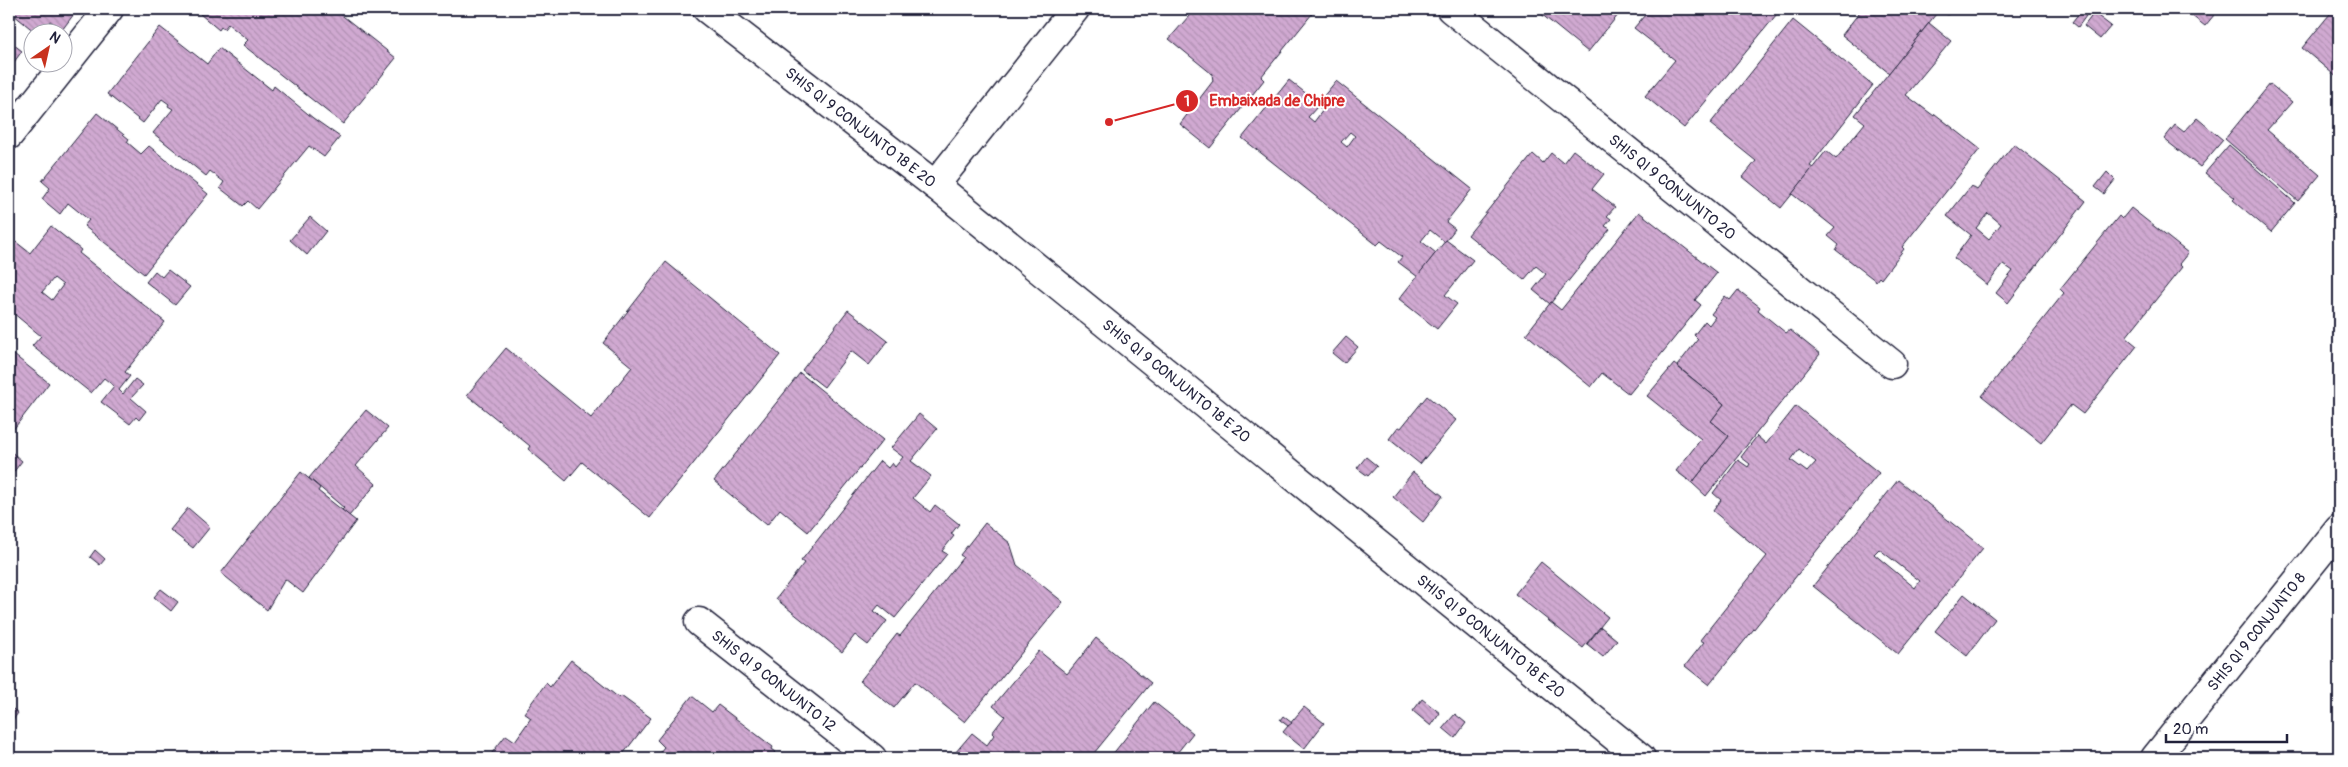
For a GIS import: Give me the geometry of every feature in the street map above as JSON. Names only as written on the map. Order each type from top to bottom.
[{"type":"street","points":[[9,135],[109,9]]},
{"type":"street","name":"SHIS QI 9 CONJUNTO 18 E 20","points":[[707,9],[935,185],[1641,758]]},
{"type":"street","points":[[935,185],[1075,9]]},
{"type":"street","name":"SHIS QI 9 CONJUNTO 20","points":[[1451,9],[1892,364]]},
{"type":"street","name":"SHIS QI 9 CONJUNTO 8","points":[[2155,758],[2339,529]]},
{"type":"street","name":"SHIS QI 9 CONJUNTO 12","points":[[699,622],[872,758]]},
{"type":"building","points":[[9,9],[67,9],[74,14],[68,22],[23,22]]},
{"type":"building","points":[[198,9],[334,9],[396,58],[343,124],[243,45],[248,40],[228,24],[224,29],[221,27],[219,30],[200,14],[202,12]]},
{"type":"building","points":[[1195,9],[1316,9],[1261,77],[1264,80],[1210,148],[1180,124],[1213,81],[1212,74],[1169,39]]},
{"type":"building","points":[[1535,9],[1623,9],[1588,52]]},
{"type":"building","points":[[1650,9],[1781,9],[1684,128],[1645,96],[1675,60],[1634,28]]},
{"type":"building","points":[[1862,9],[1929,9],[1936,14],[1889,73],[1842,35]]},
{"type":"building","points":[[1940,9],[1953,9],[1948,15]]},
{"type":"building","points":[[2183,9],[2219,9],[2205,26]]},
{"type":"building","points":[[2334,9],[2339,9],[2339,79],[2302,48]]},
{"type":"building","points":[[2080,12],[2086,16],[2078,27],[2072,22]]},
{"type":"building","points":[[2094,13],[2111,26],[2100,39],[2084,26]]},
{"type":"building","points":[[1793,20],[1873,85],[1810,166],[1813,168],[1781,208],[1743,177],[1756,161],[1710,124]]},
{"type":"building","points":[[1929,23],[1951,41],[1906,95],[1934,116],[1935,114],[1980,149],[1902,247],[1904,249],[1881,279],[1879,277],[1876,281],[1836,250],[1839,245],[1828,236],[1835,228],[1792,194],[1826,151],[1836,159],[1865,123],[1855,115]]},
{"type":"building","points":[[160,27],[207,64],[219,48],[272,90],[274,86],[340,137],[324,157],[309,146],[257,209],[248,201],[243,206],[220,188],[224,182],[210,171],[206,176],[153,133],[173,109],[168,106],[169,104],[162,99],[143,123],[107,94]]},
{"type":"building","points":[[9,41],[22,51],[9,69]]},
{"type":"building","points":[[1289,80],[1318,103],[1336,81],[1472,189],[1446,222],[1455,229],[1445,242],[1430,230],[1421,241],[1436,253],[1418,277],[1398,262],[1402,257],[1381,241],[1377,245],[1242,138]],"holes":[[[1318,106],[1323,110],[1314,122],[1308,117]],[[1350,132],[1355,136],[1347,147],[1341,142]]]},
{"type":"building","points":[[2270,84],[2292,102],[2267,130],[2320,175],[2298,201],[2225,139]]},
{"type":"building","points":[[97,113],[129,139],[127,142],[141,154],[149,146],[208,194],[144,274],[84,226],[89,220],[68,203],[60,214],[42,199],[50,188],[42,181]]},
{"type":"building","points":[[2197,118],[2223,140],[2200,167],[2164,139],[2175,125],[2184,132]]},
{"type":"building","points":[[2014,144],[2086,201],[2008,303],[1996,293],[2013,271],[2003,264],[1987,285],[1954,258],[1971,235],[1947,216],[1971,186],[1977,190]],"holes":[[[1988,213],[2001,224],[1989,239],[1976,228]]]},
{"type":"building","points":[[2229,145],[2295,203],[2271,232],[2205,173]]},
{"type":"building","points":[[1573,150],[1604,174],[1592,189],[1615,207],[1607,216],[1611,219],[1605,226],[1610,229],[1550,304],[1533,290],[1546,274],[1536,266],[1524,280],[1468,235],[1533,154],[1543,163],[1551,153],[1563,163]]},
{"type":"building","points":[[2107,172],[2115,180],[2104,194],[2095,187]]},
{"type":"building","points":[[2131,208],[2188,253],[2179,264],[2182,267],[2126,337],[2137,346],[2083,414],[2071,405],[2041,443],[1982,396],[2064,293],[2060,289],[2119,216],[2122,219]]},
{"type":"building","points":[[1639,212],[1717,273],[1695,300],[1701,305],[1629,394],[1602,373],[1591,387],[1526,334],[1551,302],[1561,310]]},
{"type":"building","points":[[310,217],[326,231],[307,255],[290,240]]},
{"type":"building","points":[[51,226],[81,250],[79,253],[165,322],[125,372],[130,376],[119,390],[123,394],[135,379],[143,385],[131,398],[146,411],[139,420],[136,417],[130,424],[101,402],[114,386],[104,378],[91,393],[32,346],[41,336],[13,313],[9,319],[9,251],[16,242],[30,253]],"holes":[[[54,278],[63,285],[52,300],[42,292]]]},
{"type":"building","points":[[1446,240],[1473,260],[1445,295],[1457,304],[1437,329],[1399,299]]},
{"type":"building","points":[[666,262],[780,355],[650,518],[582,462],[566,481],[528,449],[530,446],[467,395],[506,348],[591,418],[632,367],[603,343]]},
{"type":"building","points":[[168,270],[190,287],[175,305],[146,282],[155,271],[162,277]]},
{"type":"building","points":[[1738,290],[1760,307],[1758,310],[1786,333],[1790,330],[1820,354],[1706,496],[1692,483],[1729,436],[1711,421],[1724,404],[1677,366],[1698,339],[1694,335],[1705,321],[1709,325],[1715,317],[1711,314],[1725,296],[1730,300]]},
{"type":"building","points":[[848,310],[888,341],[869,365],[851,351],[824,387],[802,370]]},
{"type":"building","points":[[1346,337],[1358,347],[1344,363],[1332,353]]},
{"type":"building","points":[[9,351],[49,383],[9,435]]},
{"type":"building","points":[[1674,364],[1724,404],[1711,421],[1729,436],[1692,483],[1676,471],[1701,439],[1647,396]]},
{"type":"building","points":[[800,373],[883,440],[808,532],[780,509],[767,525],[714,481]]},
{"type":"building","points":[[1427,396],[1456,420],[1420,464],[1389,439],[1398,427],[1401,428]]},
{"type":"building","points":[[1796,406],[1879,473],[1709,685],[1685,666],[1704,642],[1700,640],[1767,556],[1713,511],[1721,500],[1713,493],[1738,460],[1748,467],[1750,464],[1741,457],[1757,436],[1766,444]],"holes":[[[1799,449],[1816,462],[1807,472],[1791,460]]]},
{"type":"building","points":[[366,410],[388,428],[356,466],[376,484],[349,516],[342,510],[344,508],[309,478]]},
{"type":"building","points":[[919,414],[937,429],[911,461],[931,476],[913,498],[930,512],[935,505],[959,524],[951,534],[954,536],[942,551],[947,554],[895,618],[879,605],[874,611],[887,621],[868,645],[855,635],[842,652],[776,599],[804,563],[801,561],[880,461],[888,468],[892,463],[895,467],[903,457],[891,448]]},
{"type":"building","points":[[9,450],[22,461],[9,478]]},
{"type":"building","points":[[1366,457],[1377,466],[1368,476],[1357,468]]},
{"type":"building","points":[[301,472],[320,488],[318,491],[356,521],[303,593],[285,579],[267,610],[221,573]]},
{"type":"building","points":[[1413,472],[1443,496],[1423,522],[1393,497]]},
{"type":"building","points":[[1898,480],[1983,548],[1898,654],[1813,586]],"holes":[[[1879,549],[1920,581],[1915,588],[1874,554]]]},
{"type":"building","points":[[188,508],[210,527],[193,548],[170,530]]},
{"type":"building","points":[[985,523],[1010,543],[1017,565],[1063,602],[965,722],[915,682],[894,708],[860,681],[897,634],[900,636],[963,557],[960,555]]},
{"type":"building","points":[[95,550],[105,559],[100,565],[90,557]]},
{"type":"building","points":[[1541,562],[1608,617],[1583,648],[1515,594]]},
{"type":"building","points":[[161,589],[178,602],[171,611],[154,597]]},
{"type":"building","points":[[1964,594],[1995,619],[1967,656],[1935,631]]},
{"type":"building","points":[[1601,627],[1617,640],[1603,657],[1587,644]]},
{"type":"building","points":[[1096,638],[1151,683],[1090,758],[961,758],[955,753],[972,733],[987,745],[994,735],[992,733],[1005,716],[993,706],[1039,651],[1067,674]]},
{"type":"building","points":[[571,660],[619,698],[621,696],[651,718],[620,758],[567,758],[564,756],[563,758],[488,758],[506,735],[515,741],[531,718],[524,713],[546,683],[550,687]]},
{"type":"building","points":[[692,696],[712,712],[718,705],[773,747],[772,749],[776,752],[771,758],[708,758],[702,753],[698,758],[655,758],[664,747],[657,740]]},
{"type":"building","points":[[1422,699],[1440,713],[1431,726],[1413,711]]},
{"type":"building","points":[[1154,702],[1193,733],[1173,758],[1116,758],[1112,755]]},
{"type":"building","points":[[9,706],[18,713],[9,725]]},
{"type":"building","points":[[1304,707],[1324,723],[1304,749],[1283,732]]},
{"type":"building","points":[[1455,714],[1466,723],[1455,738],[1443,728]]},
{"type":"building","points":[[1283,716],[1292,723],[1288,726],[1280,720]]},
{"type":"place","name":"Embaixada de Chipre","points":[[1109,122]]}]
